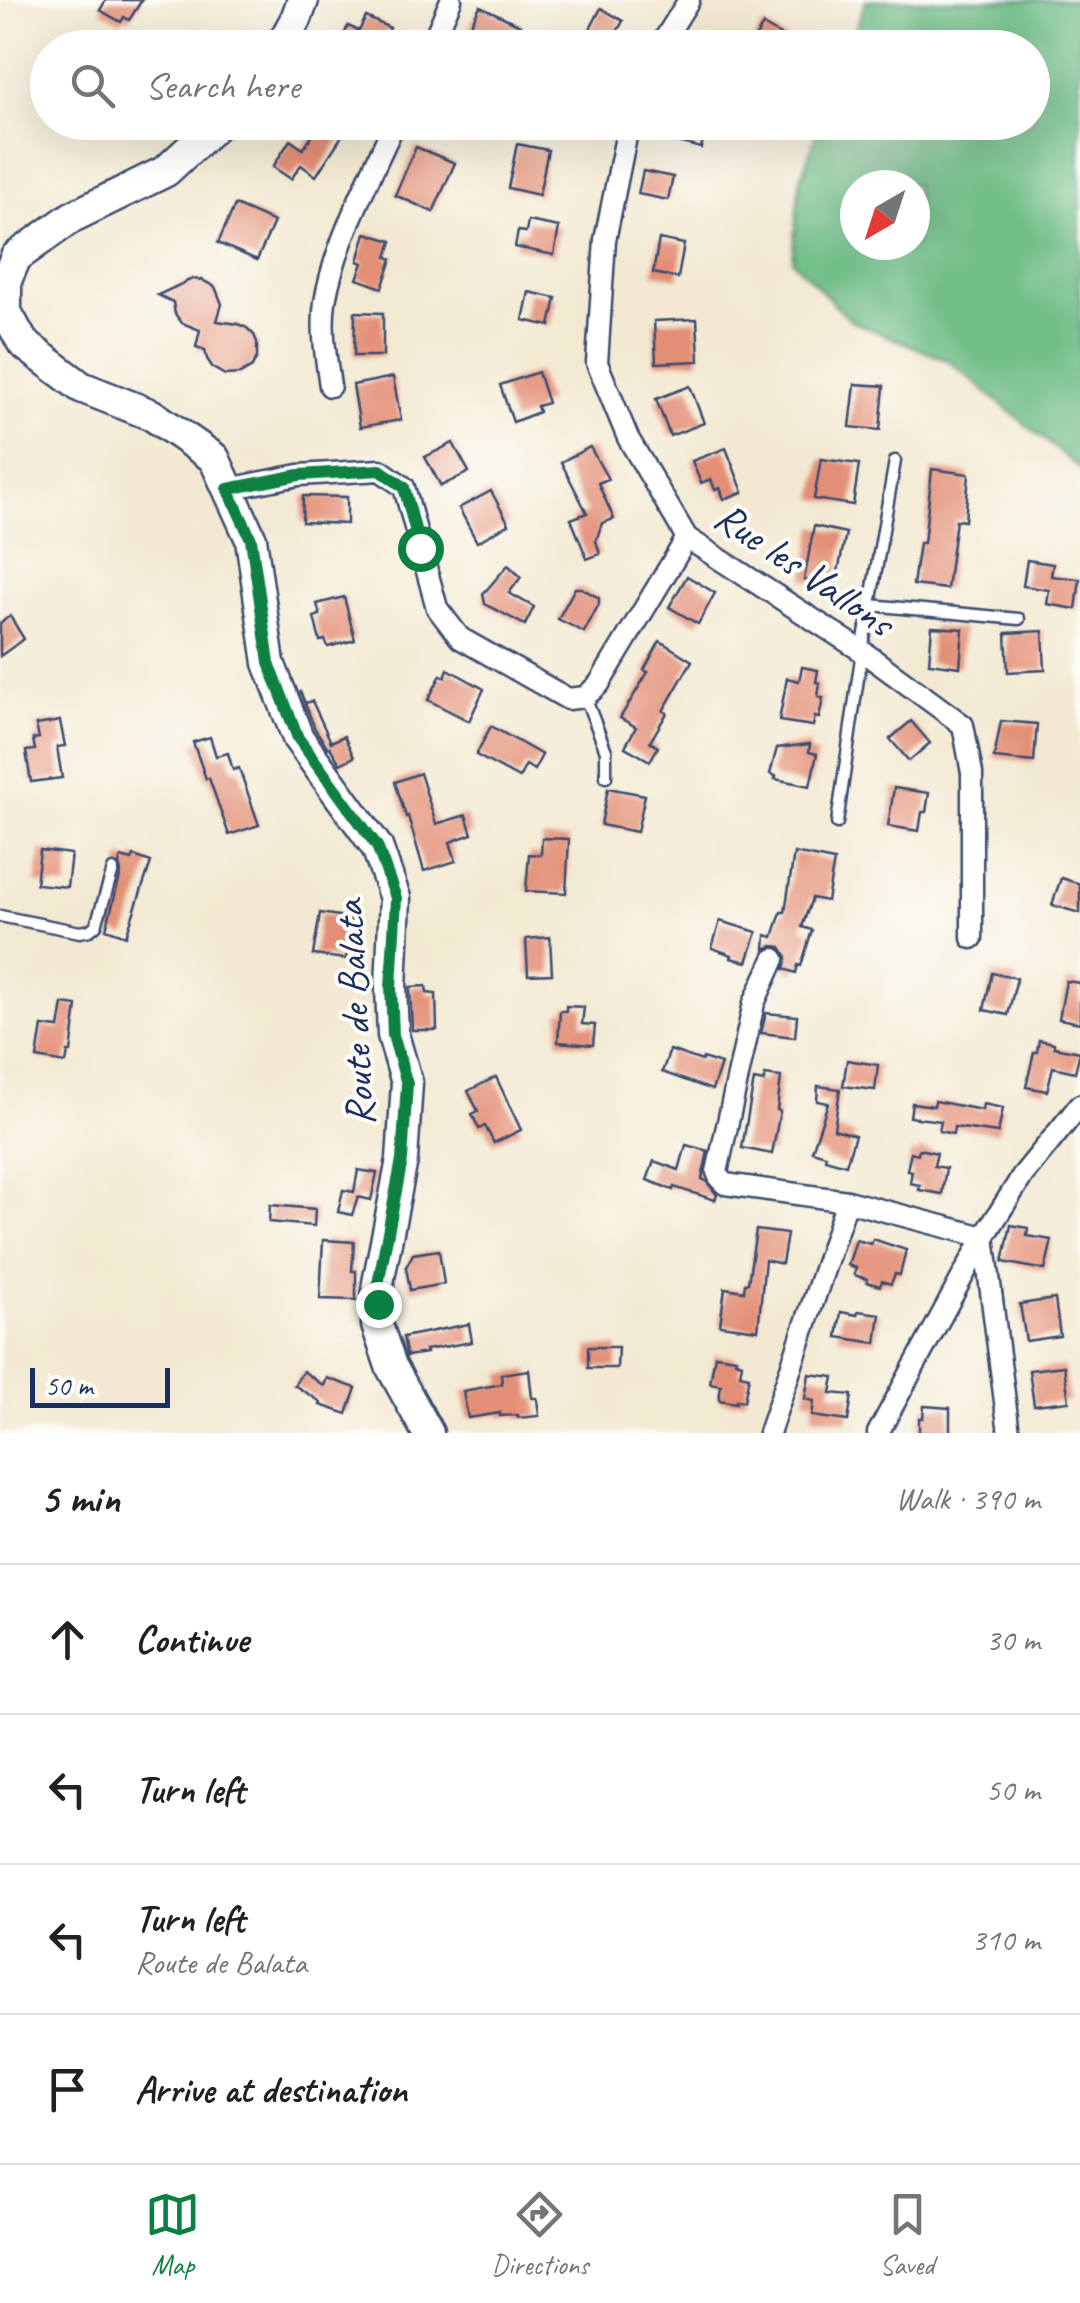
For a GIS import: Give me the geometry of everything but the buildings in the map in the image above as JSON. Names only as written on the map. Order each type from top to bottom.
[{"type":"main road","points":[[289,30],[303,0]]},
{"type":"main road","name":"Route de Balata","points":[[200,140],[166,171],[72,217],[16,257],[6,280],[6,312],[23,343],[81,387],[152,414],[214,458],[251,539],[269,663],[298,738],[377,846],[396,898],[391,987],[393,1035],[407,1084],[402,1160],[378,1284],[377,1325],[391,1366],[428,1433]]},
{"type":"street","points":[[438,30],[451,0]]},
{"type":"street","points":[[670,30],[689,0]]},
{"type":"street","points":[[330,386],[324,337],[325,303],[333,267],[387,140]]},
{"type":"street","name":"Rue les Vallons","points":[[624,140],[605,240],[596,363],[628,438],[687,538],[862,651],[963,725],[972,773],[972,938]]},
{"type":"street","points":[[228,489],[299,475],[380,470],[404,487],[437,608],[460,638],[568,699],[585,697],[599,684],[687,538]]},
{"type":"street","points":[[774,960],[754,1003],[717,1172],[720,1179],[726,1184],[847,1202],[984,1237]]},
{"type":"street","points":[[878,1433],[1022,1175],[1080,1105]]},
{"type":"street","points":[[770,1433],[847,1202]]},
{"type":"street","points":[[984,1237],[1010,1433]]},
{"type":"lane","points":[[836,822],[895,461]]},
{"type":"lane","points":[[870,605],[1020,619]]},
{"type":"lane","points":[[585,697],[606,750],[606,777]]},
{"type":"lane","points":[[0,916],[80,932],[90,930],[96,924],[112,870]]},
{"type":"green space","points":[[866,0],[1080,0],[1080,469],[949,361],[851,321],[792,260],[800,180],[815,140],[1050,140],[1050,30],[855,30]]},
{"type":"route","points":[[378,1304],[378,1284],[402,1160],[407,1084],[393,1035],[391,987],[396,898],[377,846],[298,738],[269,663],[251,539],[228,489],[299,475],[380,470],[404,487],[420,548]]}]
